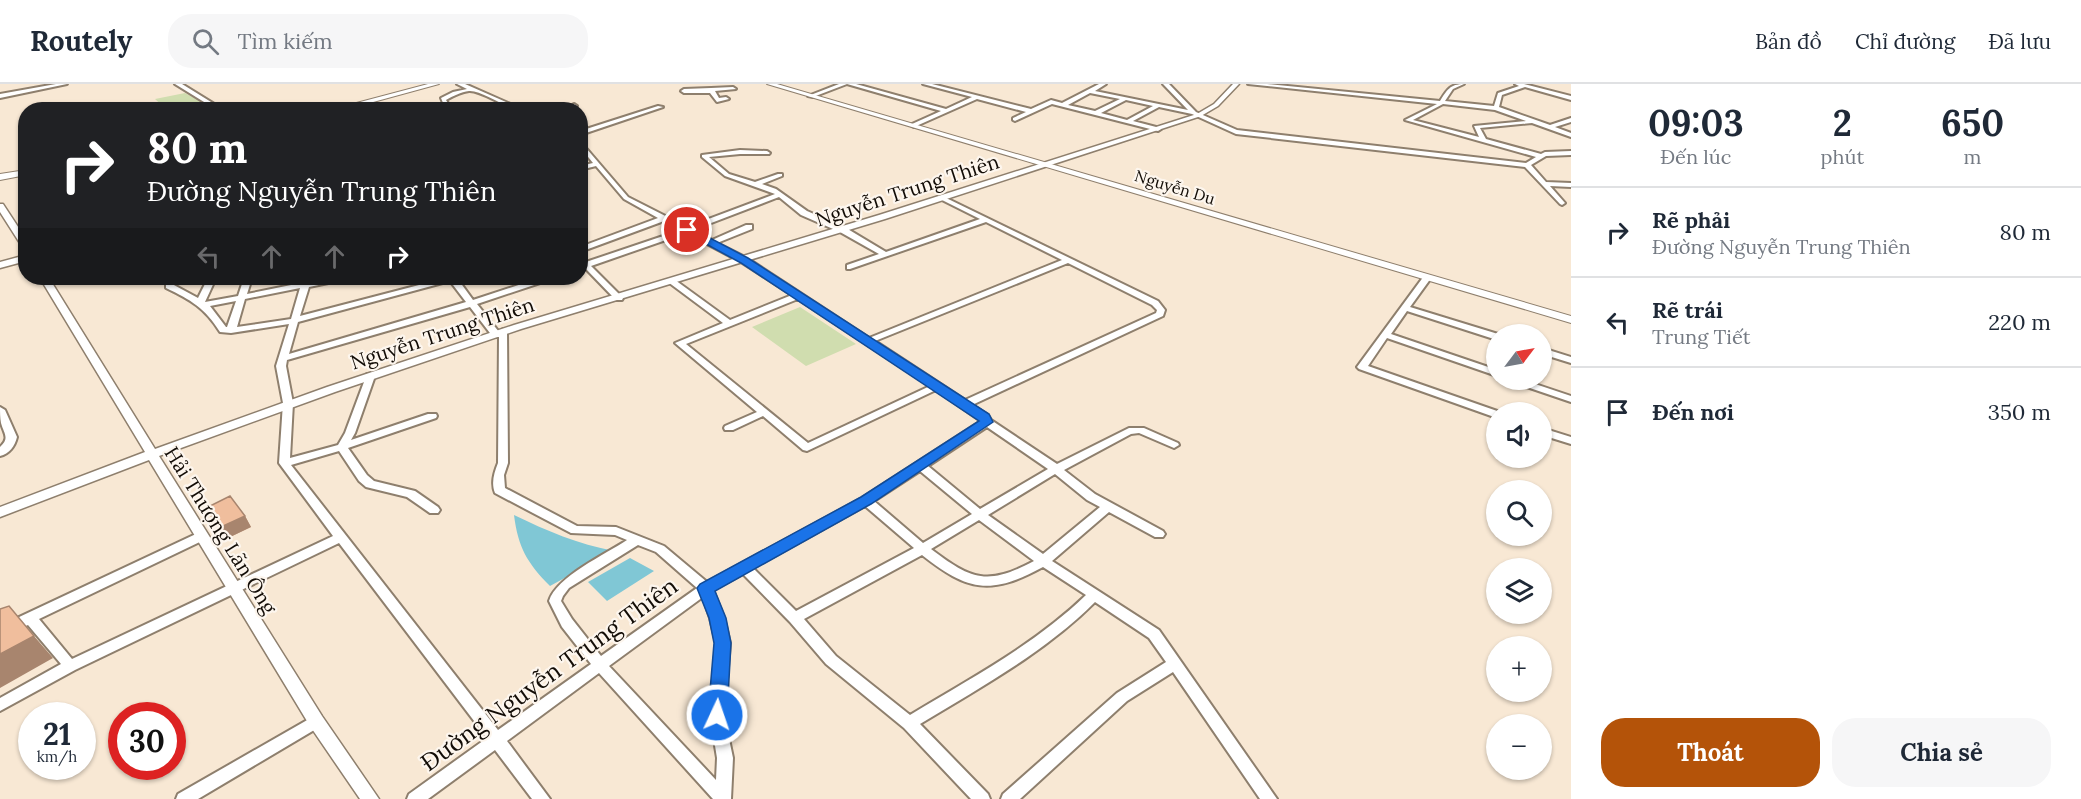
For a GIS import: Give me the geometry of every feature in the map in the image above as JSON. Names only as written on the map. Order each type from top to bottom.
[{"type":"main road","points":[[365,102],[436,84]]},
{"type":"main road","name":"Nguyễn Du","points":[[770,84],[1571,320]]},
{"type":"main road","points":[[0,177],[18,174]]},
{"type":"street","points":[[25,84],[44,88]]},
{"type":"street","points":[[0,96],[64,84]]},
{"type":"street","points":[[178,84],[208,102]]},
{"type":"street","points":[[460,84],[503,102]]},
{"type":"street","points":[[811,96],[844,84]]},
{"type":"street","points":[[850,84],[947,111]]},
{"type":"street","points":[[926,84],[1030,111]]},
{"type":"street","points":[[1063,105],[1103,84]]},
{"type":"street","points":[[1166,84],[1197,114]]},
{"type":"street","name":"Nguyễn Trung Thiên","points":[[0,512],[288,403],[562,313],[843,230],[1158,129],[1216,105],[1236,84]]},
{"type":"street","points":[[1251,84],[1365,90],[1496,108],[1552,126],[1571,135]]},
{"type":"street","points":[[1461,84],[1451,88],[1443,102],[1408,120],[1541,156]]},
{"type":"street","points":[[1496,108],[1500,94],[1521,85],[1571,98]]},
{"type":"street","points":[[445,102],[443,99],[455,93],[472,89]]},
{"type":"street","points":[[684,91],[733,89]]},
{"type":"street","points":[[711,91],[717,100],[726,99]]},
{"type":"street","points":[[1089,91],[1197,114],[1236,132],[1527,165],[1541,156],[1571,153]]},
{"type":"street","points":[[914,125],[975,98]]},
{"type":"street","points":[[1153,98],[1157,106]]},
{"type":"street","points":[[1096,113],[1124,99]]},
{"type":"street","points":[[1015,119],[1051,102],[1158,129]]},
{"type":"street","points":[[1129,121],[1157,106]]},
{"type":"street","points":[[588,130],[660,107]]},
{"type":"street","points":[[1552,126],[1571,120]]},
{"type":"street","points":[[1484,141],[1476,127],[1539,122]]},
{"type":"street","points":[[588,152],[626,198],[744,260],[965,404],[1091,497],[1159,534]]},
{"type":"street","points":[[767,153],[740,152],[704,156],[722,171],[781,194],[804,213],[843,230],[885,255]]},
{"type":"street","points":[[1556,153],[1571,161]]},
{"type":"street","points":[[588,166],[598,164]]},
{"type":"street","points":[[1527,165],[1562,203]]},
{"type":"street","points":[[755,184],[780,175]]},
{"type":"street","points":[[1546,187],[1571,185]]},
{"type":"street","points":[[1546,187],[1571,192]]},
{"type":"street","points":[[588,264],[781,194]]},
{"type":"street","points":[[942,198],[1155,303],[1161,313],[965,404]]},
{"type":"street","points":[[0,206],[18,234]]},
{"type":"street","points":[[588,247],[664,218]]},
{"type":"street","points":[[850,267],[985,220]]},
{"type":"street","points":[[711,243],[749,227]]},
{"type":"street","points":[[0,265],[18,260]]},
{"type":"street","points":[[868,341],[1067,261]]},
{"type":"street","points":[[588,270],[619,298]]},
{"type":"street","points":[[1427,278],[1362,368],[1486,411]]},
{"type":"street","points":[[672,282],[729,323]]},
{"type":"street","name":"Hải Thượng Lãn Ông","points":[[48,285],[316,721],[370,799]]},
{"type":"street","points":[[169,285],[202,304],[217,316],[224,330],[293,321],[427,285]]},
{"type":"street","points":[[202,304],[209,285]]},
{"type":"street","points":[[231,330],[246,285]]},
{"type":"street","points":[[202,304],[292,285]]},
{"type":"street","points":[[305,285],[281,366],[288,403],[284,463],[542,799]]},
{"type":"street","points":[[459,285],[500,333],[503,463],[499,475],[499,490],[575,530],[616,531],[660,549],[706,588],[723,643],[717,715],[725,758],[722,798]]},
{"type":"street","points":[[284,358],[473,303],[526,285]]},
{"type":"street","points":[[798,296],[680,343],[807,448],[937,386]]},
{"type":"street","points":[[1405,308],[1486,334]]},
{"type":"street","points":[[1386,334],[1486,369]]},
{"type":"street","points":[[1552,354],[1571,360]]},
{"type":"street","points":[[342,447],[350,433],[370,376]]},
{"type":"street","points":[[1544,390],[1571,399]]},
{"type":"street","points":[[0,410],[12,437],[10,444],[0,453]]},
{"type":"street","points":[[729,428],[762,413]]},
{"type":"street","points":[[284,463],[342,447],[432,416]]},
{"type":"street","name":"Đường Nguyễn Trung Thiên","points":[[415,799],[706,588],[866,501],[986,421]]},
{"type":"street","points":[[795,618],[924,548],[1056,469],[1134,429],[1174,446]]},
{"type":"street","points":[[1552,434],[1571,441]]},
{"type":"street","points":[[342,447],[363,478],[370,484],[411,494],[434,510]]},
{"type":"street","points":[[921,466],[980,515],[1043,561],[1154,634],[1269,799]]},
{"type":"street","points":[[866,501],[961,577],[994,582],[1020,575],[1043,561],[1108,506]]},
{"type":"street","points":[[0,632],[202,536]]},
{"type":"street","points":[[0,705],[70,666],[341,537]]},
{"type":"street","points":[[638,540],[565,585],[555,596],[557,607],[599,664],[722,798]]},
{"type":"street","points":[[744,567],[795,618],[831,660],[909,723],[982,799]]},
{"type":"street","points":[[909,723],[1030,649],[1079,611],[1094,595]]},
{"type":"street","points":[[29,617],[70,666]]},
{"type":"street","points":[[1010,799],[1122,697],[1175,664]]},
{"type":"street","points":[[184,799],[316,721]]},
{"type":"green space","points":[[185,93],[202,102],[158,102],[155,99]]},
{"type":"green space","points":[[800,307],[856,344],[806,366],[752,327]]},
{"type":"water","points":[[514,515],[588,545],[614,551],[550,586],[535,570],[525,554],[518,536]]},
{"type":"water","points":[[630,558],[654,571],[607,601],[588,582]]},
{"type":"building","points":[[230,496],[245,516],[221,527],[206,508]]},
{"type":"building","points":[[9,606],[34,636],[0,654],[0,609]]},
{"type":"route","points":[[687,230],[744,260],[984,417],[987,422],[866,501],[706,588],[723,643],[717,715]]}]
